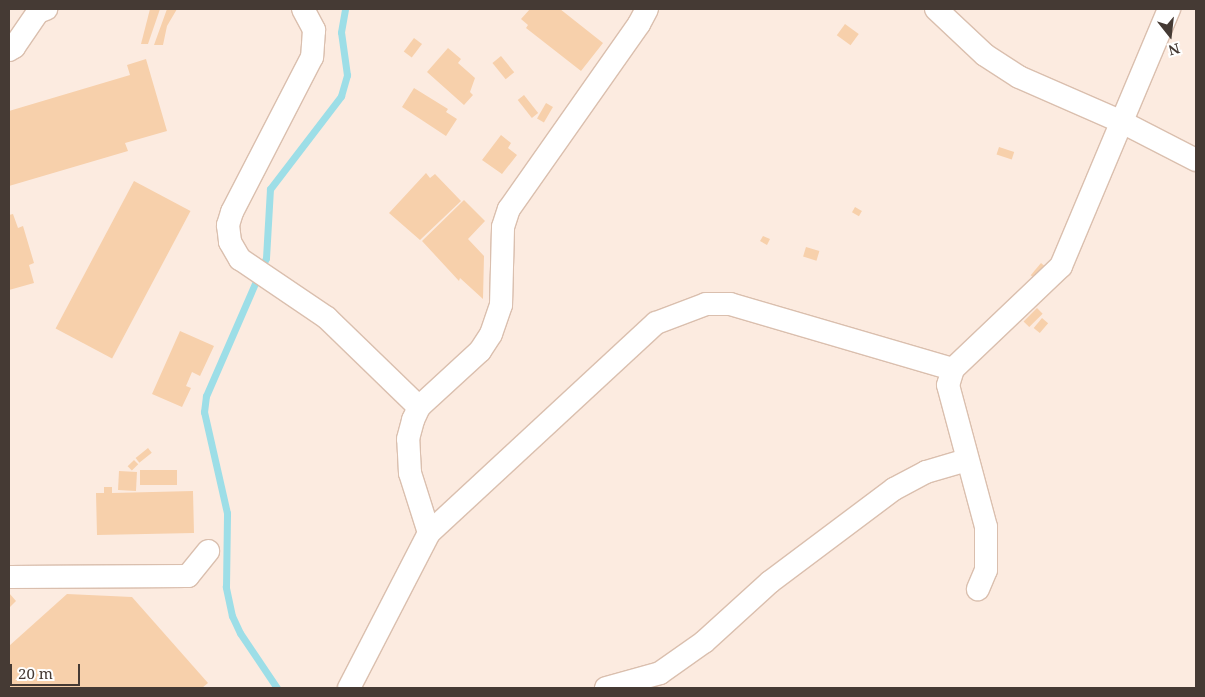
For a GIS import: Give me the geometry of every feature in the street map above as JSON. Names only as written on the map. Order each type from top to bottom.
[{"type":"street","points":[[9,50],[14,47],[38,12],[46,9]]},
{"type":"street","points":[[303,9],[314,30],[312,57],[232,212],[228,225],[230,242],[240,259],[327,318],[419,406]]},
{"type":"street","points":[[429,532],[410,473],[408,439],[419,406],[480,351],[491,334],[501,305],[503,227],[509,209],[639,24],[646,9]]},
{"type":"street","points":[[936,9],[985,55],[1019,77],[1122,122],[1196,160]]},
{"type":"street","points":[[978,589],[986,570],[986,527],[948,385],[953,369],[1061,266],[1169,9]]},
{"type":"street","points":[[349,688],[429,532],[643,334],[671,316],[706,304],[730,304],[953,369]]},
{"type":"street","points":[[606,688],[660,673],[704,642],[770,582],[894,489],[926,472],[967,460]]},
{"type":"street","points":[[9,577],[188,576],[208,551]]},
{"type":"building","points":[[150,9],[160,9],[148,44],[141,44]]},
{"type":"building","points":[[167,9],[177,9],[167,26],[163,45],[154,45]]},
{"type":"building","points":[[530,9],[560,9],[603,43],[581,71],[526,28],[528,25],[521,19]]},
{"type":"building","points":[[845,24],[859,34],[851,45],[837,35]]},
{"type":"building","points":[[414,38],[422,44],[412,58],[404,52]]},
{"type":"building","points":[[448,48],[461,59],[458,63],[475,78],[470,92],[473,95],[464,105],[427,72]]},
{"type":"building","points":[[501,56],[514,72],[506,79],[492,63]]},
{"type":"building","points":[[146,59],[167,131],[125,143],[128,151],[9,186],[9,111],[130,75],[127,65]]},
{"type":"building","points":[[414,88],[448,109],[446,112],[457,119],[446,136],[402,107]]},
{"type":"building","points":[[524,95],[538,113],[532,118],[518,100]]},
{"type":"building","points":[[546,103],[553,107],[544,123],[537,119]]},
{"type":"building","points":[[501,135],[511,143],[508,148],[517,155],[502,174],[482,160]]},
{"type":"building","points":[[999,147],[1014,152],[1012,160],[997,155]]},
{"type":"building","points":[[426,173],[430,178],[435,174],[461,201],[420,240],[389,213]]},
{"type":"building","points":[[134,181],[191,211],[112,358],[56,328]]},
{"type":"building","points":[[464,200],[485,221],[468,239],[484,256],[483,299],[460,278],[459,281],[422,241]]},
{"type":"building","points":[[855,207],[862,211],[859,216],[852,212]]},
{"type":"building","points":[[13,214],[18,228],[23,226],[34,263],[29,265],[34,283],[9,290],[9,215]]},
{"type":"building","points":[[763,236],[770,239],[767,245],[760,241]]},
{"type":"building","points":[[806,247],[819,251],[816,261],[803,257]]},
{"type":"building","points":[[1041,263],[1047,268],[1037,280],[1031,275]]},
{"type":"building","points":[[1037,308],[1043,314],[1029,327],[1024,321]]},
{"type":"building","points":[[1042,318],[1048,323],[1040,333],[1034,328]]},
{"type":"building","points":[[180,331],[214,346],[200,376],[192,372],[186,386],[191,388],[182,407],[152,394]]},
{"type":"building","points":[[148,448],[152,453],[139,463],[136,458]]},
{"type":"building","points":[[134,460],[138,464],[132,471],[128,466]]},
{"type":"building","points":[[140,470],[177,470],[177,485],[140,485]]},
{"type":"building","points":[[119,471],[137,472],[136,491],[118,490]]},
{"type":"building","points":[[104,487],[112,487],[112,493],[193,491],[194,533],[97,535],[96,493],[104,493]]},
{"type":"building","points":[[9,593],[16,601],[9,608]]},
{"type":"building","points":[[67,594],[132,597],[208,683],[202,688],[9,688],[9,646]]},
{"type":"waterway","points":[[277,688],[240,633],[232,616],[226,587],[227,513],[204,412],[206,396],[266,258],[270,189],[341,96],[347,75],[341,32],[345,9]]}]
